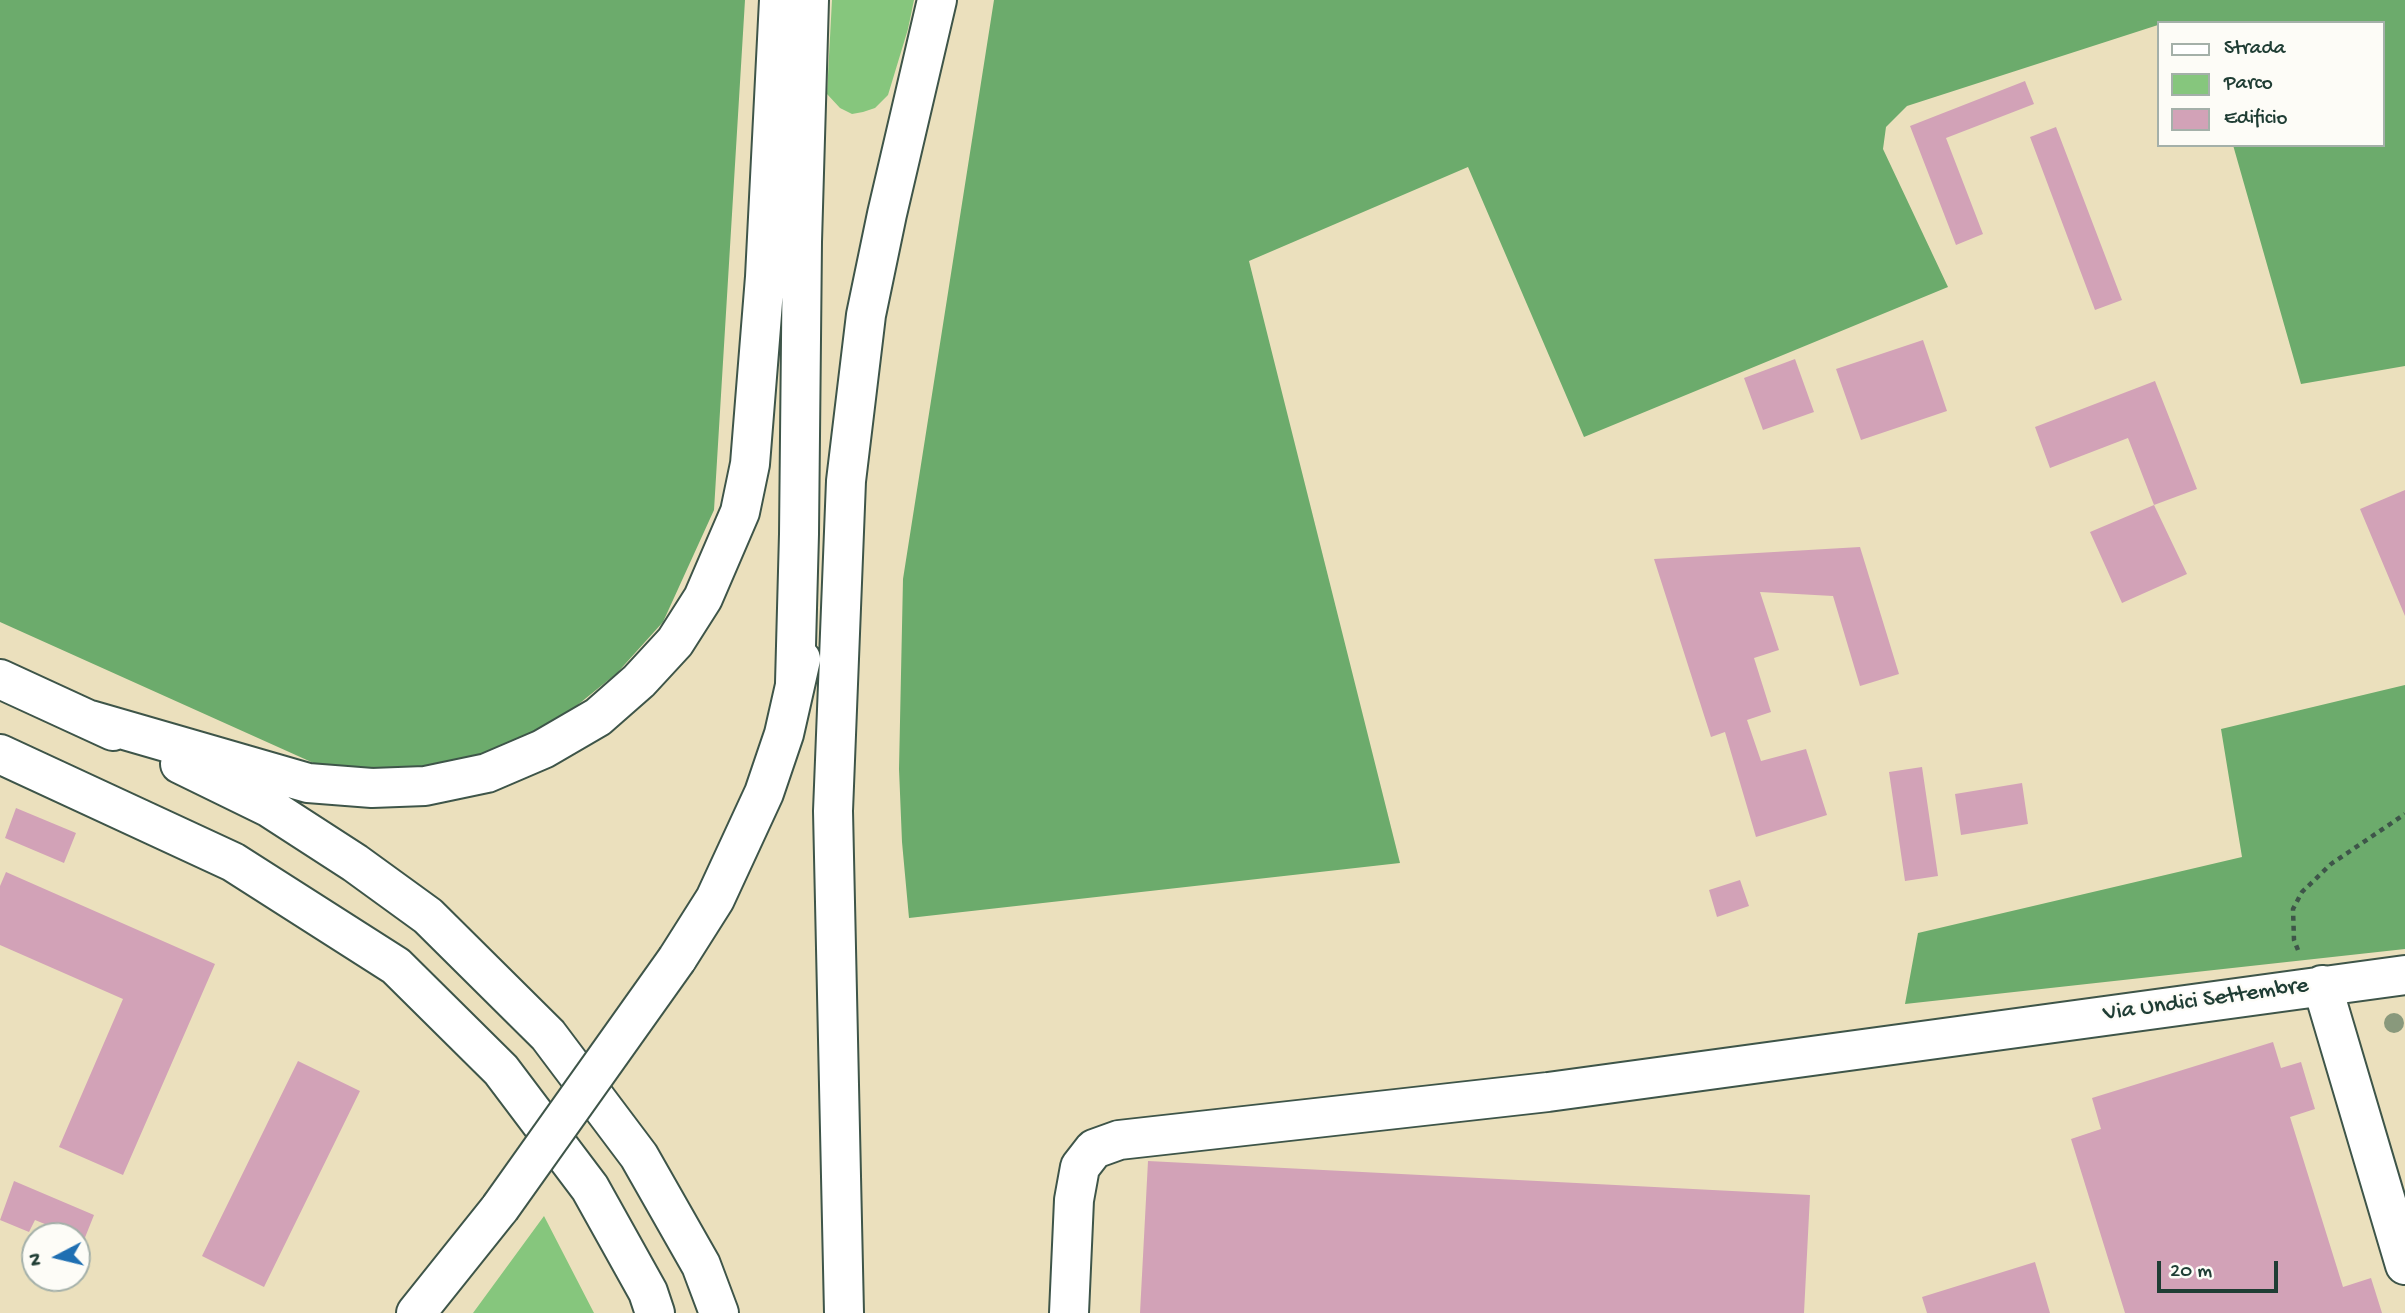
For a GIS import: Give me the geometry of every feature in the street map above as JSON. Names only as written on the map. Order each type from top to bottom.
[{"type":"main road","points":[[90,720],[308,783],[372,788],[425,786],[486,773],[543,749],[598,717],[639,681],[675,642],[703,598],[740,512],[750,464],[765,277],[779,0]]},
{"type":"main road","points":[[795,683],[809,0]]},
{"type":"main road","points":[[844,1313],[833,811],[846,481],[866,316],[937,0]]},
{"type":"main road","points":[[416,1313],[500,1208],[677,960],[715,899],[743,844],[784,734],[846,481]]},
{"type":"main road","points":[[0,679],[270,808],[355,863],[428,916],[548,1035],[639,1156],[701,1265],[719,1313]]},
{"type":"main road","points":[[0,754],[233,862],[396,966],[501,1070],[582,1178],[648,1292],[655,1313]]},
{"type":"main road","name":"Via Undici Settembre","points":[[1069,1313],[1074,1200],[1080,1167],[1094,1149],[1119,1140],[1548,1092],[2405,975]]},
{"type":"main road","name":"Via Undici Settembre","points":[[2322,985],[2405,1265]]},
{"type":"path","points":[[2322,985],[2304,965],[2294,940],[2294,909],[2302,892],[2322,871],[2405,814]]},
{"type":"green space","points":[[0,0],[745,0],[714,510],[663,622],[617,673],[559,720],[499,750],[431,772],[338,774],[0,622]]},
{"type":"green space","points":[[832,0],[914,0],[888,95],[875,108],[852,114],[840,108],[827,94]]},
{"type":"green space","points":[[994,0],[2405,0],[2405,366],[2301,384],[2234,147],[2384,147],[2384,21],[2156,21],[2156,26],[1907,106],[1886,127],[1883,149],[1948,287],[1584,437],[1468,167],[1249,261],[1400,863],[909,918],[899,769],[903,579]]},
{"type":"green space","points":[[2405,685],[2405,949],[1905,1004],[1918,933],[2242,857],[2221,729]]},
{"type":"green space","points":[[544,1216],[594,1313],[473,1313]]},
{"type":"building","points":[[2025,81],[2034,104],[1946,138],[1983,234],[1956,245],[1910,126]]},
{"type":"building","points":[[2056,127],[2122,300],[2095,310],[2030,137]]},
{"type":"building","points":[[1923,340],[1947,411],[1861,440],[1836,369]]},
{"type":"building","points":[[1795,359],[1814,412],[1763,430],[1744,378]]},
{"type":"building","points":[[2155,381],[2197,489],[2154,505],[2128,438],[2050,468],[2035,427]]},
{"type":"building","points":[[2405,490],[2405,616],[2360,509]]},
{"type":"building","points":[[2154,505],[2187,574],[2122,603],[2090,532]]},
{"type":"building","points":[[1860,547],[1899,674],[1860,686],[1833,596],[1760,592],[1779,650],[1754,658],[1771,712],[1747,720],[1761,761],[1806,749],[1827,815],[1756,837],[1725,732],[1711,737],[1654,559]]},
{"type":"building","points":[[1922,767],[1938,876],[1905,881],[1889,772]]},
{"type":"building","points":[[2022,783],[2028,824],[1961,835],[1955,794]]},
{"type":"building","points":[[16,808],[76,833],[64,863],[5,838]]},
{"type":"building","points":[[6,872],[215,964],[123,1175],[59,1147],[123,999],[0,945],[0,886]]},
{"type":"building","points":[[1740,880],[1749,906],[1717,917],[1709,890]]},
{"type":"building","points":[[2273,1042],[2281,1068],[2301,1062],[2315,1109],[2290,1117],[2343,1287],[2371,1278],[2382,1313],[2125,1313],[2071,1139],[2101,1129],[2092,1098]]},
{"type":"building","points":[[298,1061],[360,1091],[264,1287],[202,1256]]},
{"type":"building","points":[[1148,1161],[1810,1195],[1804,1313],[1140,1313]]},
{"type":"building","points":[[14,1181],[94,1215],[91,1222],[35,1220],[21,1222],[21,1229],[0,1220]]},
{"type":"building","points":[[2035,1262],[2050,1313],[1927,1313],[1922,1297]]}]
